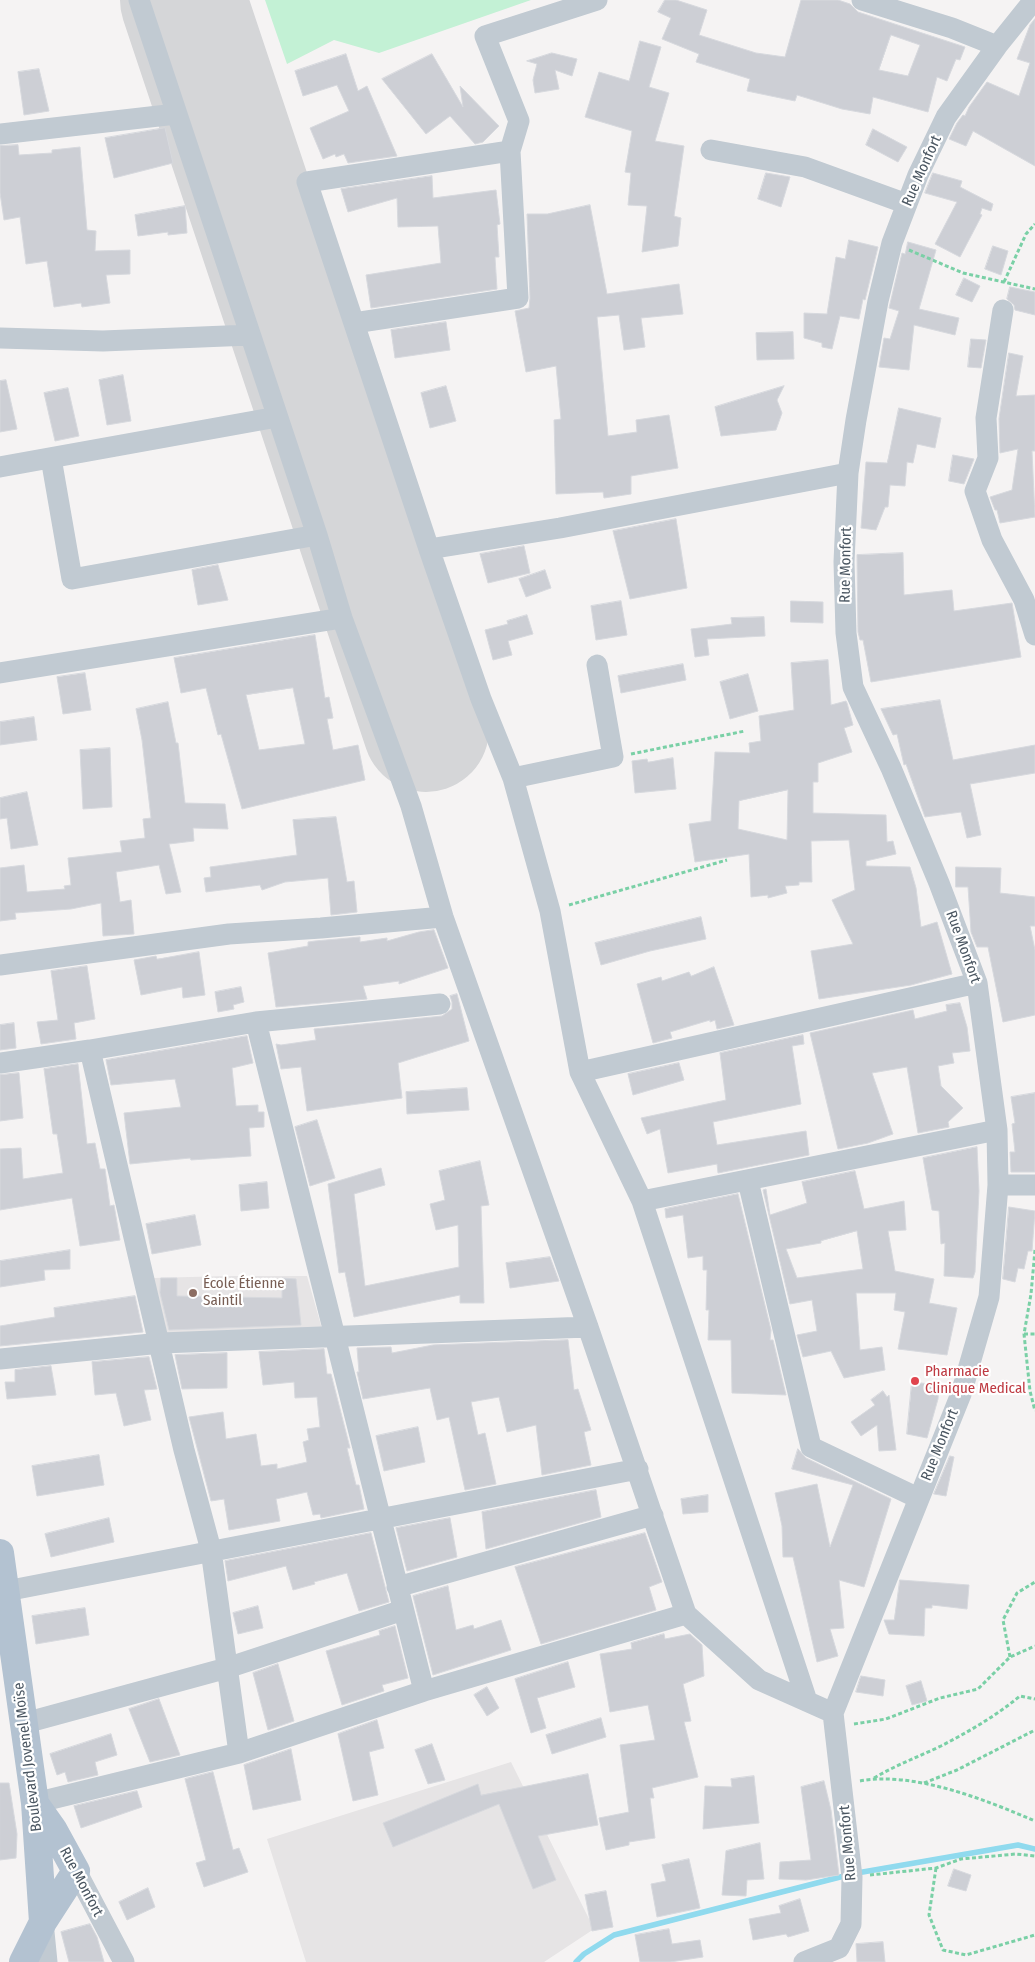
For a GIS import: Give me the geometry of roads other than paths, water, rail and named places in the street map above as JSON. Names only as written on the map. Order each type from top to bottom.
[{"type":"main road","name":"Boulevard Jovenel Moïse","points":[[0,1553],[35,1804],[43,1922]]},
{"type":"main road","name":"Rue Monfort","points":[[35,1804],[57,1835],[76,1871]]},
{"type":"main road","points":[[23,1962],[43,1922],[76,1871]]},
{"type":"street","points":[[139,0],[317,535],[342,618],[410,806],[443,917],[638,1469],[686,1614],[759,1680],[807,1701],[834,1720]]},
{"type":"street","points":[[354,323],[518,298],[510,150],[518,121],[485,36],[597,0]]},
{"type":"street","points":[[862,0],[952,28],[997,46]]},
{"type":"street","name":"Rue Monfort","points":[[804,1962],[839,1948],[851,1924],[852,1877],[834,1720],[918,1498],[961,1394],[989,1296],[998,1185],[997,1130],[977,983],[939,883],[891,768],[853,687],[846,633],[844,571],[848,473],[873,329],[892,244],[918,175],[946,117],[997,46],[1034,0]]},
{"type":"street","points":[[0,134],[176,114]]},
{"type":"street","points":[[510,150],[307,182],[429,549],[481,698],[513,778],[550,910],[580,1072],[642,1201],[807,1701]]},
{"type":"street","points":[[711,150],[805,167],[907,204]]},
{"type":"street","points":[[1003,310],[986,418],[988,458],[975,491],[992,540],[1024,600],[1035,634]]},
{"type":"street","points":[[0,338],[103,341],[250,335]]},
{"type":"street","points":[[0,467],[277,417]]},
{"type":"street","points":[[51,458],[72,579],[317,535]]},
{"type":"street","points":[[429,549],[527,531],[560,528],[848,473]]},
{"type":"street","points":[[0,673],[342,618]]},
{"type":"street","points":[[513,778],[613,757],[597,665]]},
{"type":"street","points":[[0,965],[230,934],[443,917]]},
{"type":"street","points":[[580,1072],[977,983]]},
{"type":"street","points":[[0,1062],[90,1050],[256,1022],[440,1004]]},
{"type":"street","points":[[256,1022],[424,1691]]},
{"type":"street","points":[[90,1050],[161,1343],[184,1450],[211,1550],[239,1753]]},
{"type":"street","points":[[642,1201],[997,1130]]},
{"type":"street","points":[[748,1181],[811,1447],[918,1498]]},
{"type":"street","points":[[998,1185],[1035,1185]]},
{"type":"street","points":[[0,1359],[161,1343],[588,1327]]},
{"type":"street","points":[[6,1591],[379,1517],[638,1469]]},
{"type":"street","points":[[397,1587],[653,1515]]},
{"type":"street","points":[[25,1723],[227,1668],[403,1610]]},
{"type":"street","points":[[35,1804],[239,1753],[424,1691],[686,1614]]},
{"type":"street","name":"Rue Monfort","points":[[76,1871],[124,1962]]},
{"type":"street","name":"Boulevard Jovenel Moïse","points":[[43,1922],[47,1962]]},
{"type":"waterway","points":[[857,1873],[1018,1845],[1035,1849]]},
{"type":"waterway","points":[[576,1962],[584,1954],[614,1935],[848,1875]]},
{"type":"place","name":"École Étienne Saintil","points":[[193,1293]]},
{"type":"place","name":"Pharmacie Clinique Medical","points":[[915,1381]]}]
